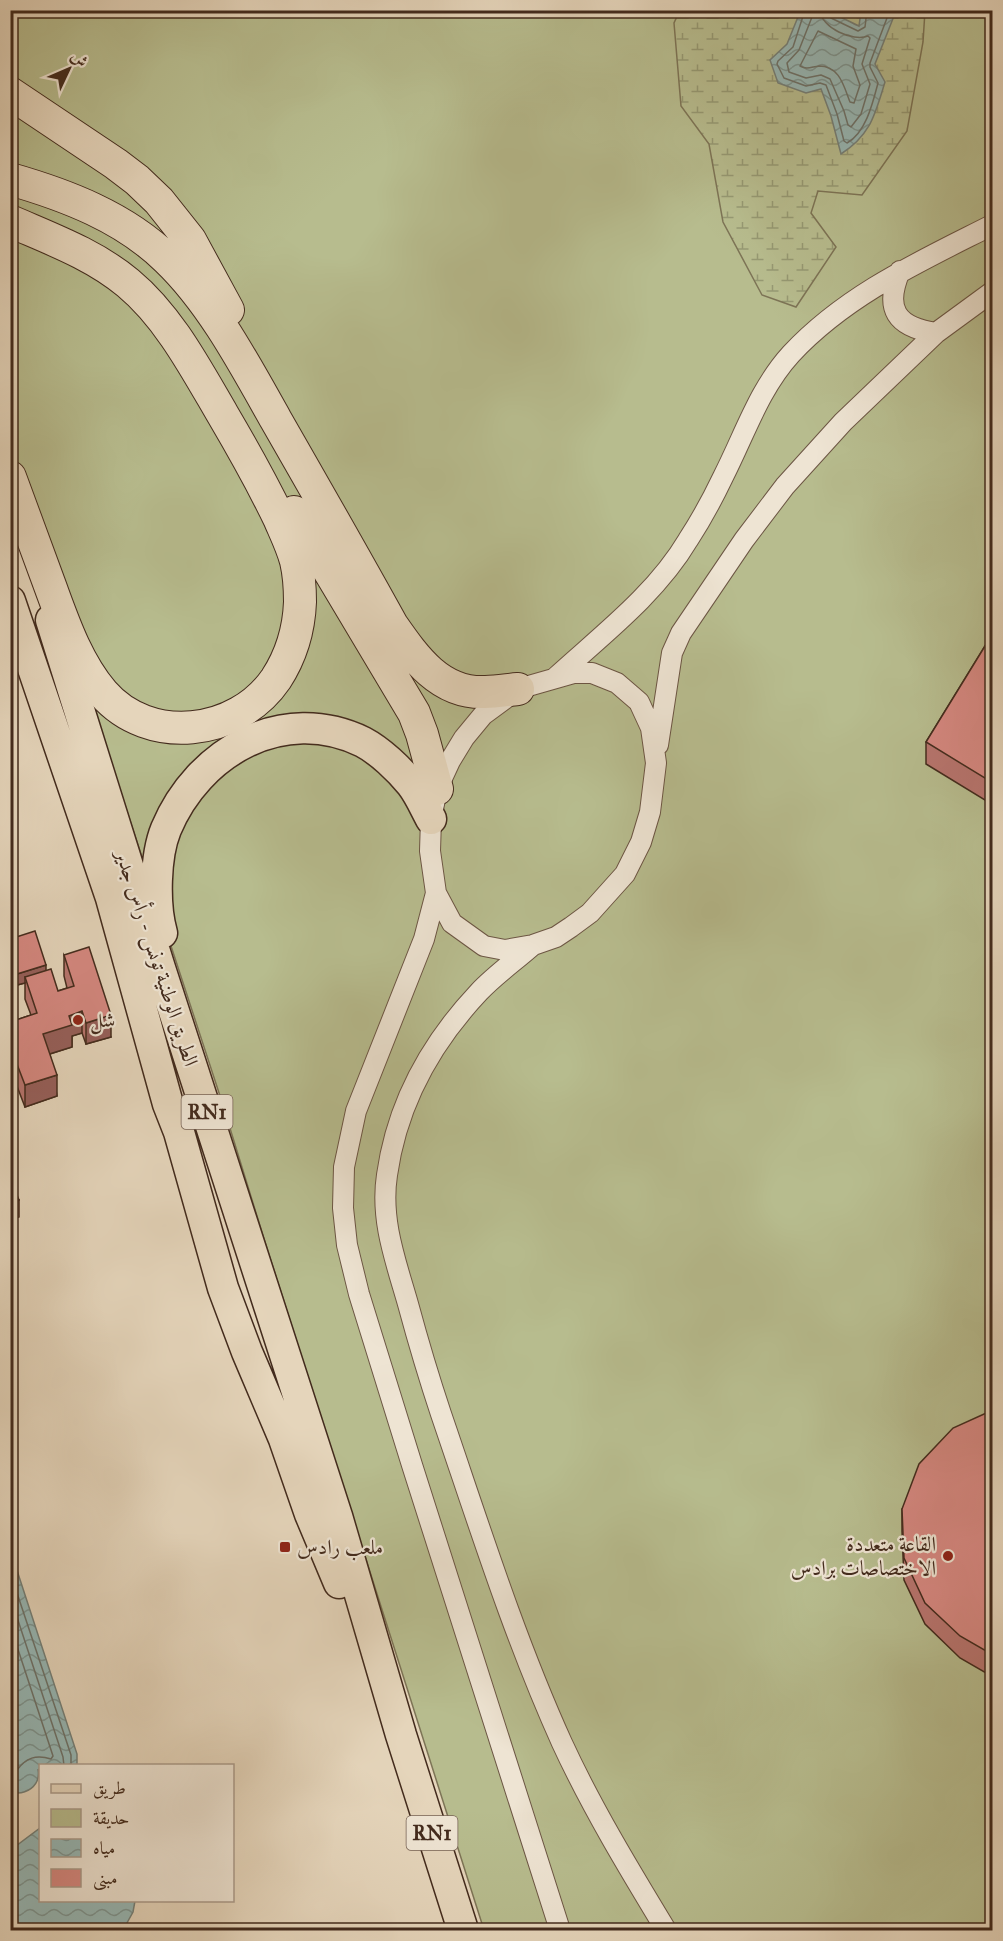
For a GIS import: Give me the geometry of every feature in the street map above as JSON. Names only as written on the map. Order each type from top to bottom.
[{"type":"highway","points":[[10,93],[137,180],[175,220],[190,240],[237,328],[298,457]]},
{"type":"highway","points":[[10,179],[57,193],[99,213],[147,242],[167,259],[220,327],[414,658],[430,673],[461,689],[483,693],[518,689]]},
{"type":"highway","points":[[10,212],[54,223],[97,244],[117,257],[153,288],[185,328],[414,713],[423,735],[437,789]]},
{"type":"highway","points":[[10,221],[84,253],[110,269],[136,291],[171,331],[251,463],[289,541],[296,562],[299,583],[298,620],[287,659],[275,680],[262,695],[243,709],[227,718],[192,729],[152,724],[116,706],[102,691],[72,644],[10,477]]},
{"type":"main road","name":"الطريق الوطنية تونس - رأس جدير","points":[[10,490],[127,866],[336,1516],[401,1735],[463,1930]]},
{"type":"main road","name":"الطريق الوطنية تونس - رأس جدير","points":[[10,601],[111,898],[168,1104],[179,1132],[223,1288],[284,1439],[310,1514],[401,1735]]},
{"type":"main road","points":[[10,653],[55,764],[80,802]]},
{"type":"main road","points":[[193,1067],[161,928],[158,908],[158,871],[165,831],[176,809],[201,774],[238,746],[260,736],[282,730],[306,728],[327,730],[364,743],[376,751],[412,784],[431,819]]},
{"type":"street","points":[[556,677],[637,604],[687,542],[723,477],[757,403],[775,373],[786,360],[834,313],[900,271],[993,225]]},
{"type":"street","points":[[900,271],[892,296],[894,311],[906,324],[919,331],[936,333]]},
{"type":"street","points":[[656,763],[651,728],[639,702],[617,683],[592,673],[574,673],[518,689],[483,715],[464,738],[437,789],[431,819],[430,851],[436,894],[452,923],[484,946],[505,950],[532,945],[555,937],[590,913],[625,874],[641,842],[650,812],[668,674],[672,653],[681,633],[785,486],[843,422],[936,333],[993,292]]},
{"type":"street","points":[[436,894],[424,939],[356,1111],[344,1167],[343,1208],[347,1245],[359,1294],[408,1454],[560,1930]]},
{"type":"street","points":[[532,945],[480,991],[442,1036],[406,1099],[386,1176],[385,1211],[392,1250],[426,1369],[524,1652],[563,1744],[609,1837],[666,1930]]},
{"type":"green space","points":[[680,10],[925,11],[923,42],[907,131],[862,195],[818,191],[811,213],[836,247],[796,307],[762,295],[723,222],[709,144],[681,106],[674,23]]},
{"type":"green space","points":[[10,11],[992,11],[992,1930],[484,1930],[221,1099],[11,463]]},
{"type":"water","points":[[803,10],[828,11],[859,26],[861,11],[896,11],[875,64],[885,82],[875,114],[859,139],[841,154],[821,89],[806,93],[778,83],[770,60],[787,44],[800,12]]},
{"type":"water","points":[[11,1552],[77,1754],[77,1764],[39,1764],[35,1785],[27,1791],[10,1792]]},
{"type":"water","points":[[39,1829],[39,1902],[135,1902],[133,1912],[123,1930],[14,1930],[11,1926],[11,1856],[16,1846]]},
{"type":"building","points":[[993,633],[993,783],[926,742]]},
{"type":"building","points":[[35,931],[46,965],[17,974],[10,953],[10,939]]},
{"type":"building","points":[[89,947],[111,1015],[86,1023],[82,1011],[69,1016],[72,1025],[43,1034],[57,1075],[25,1085],[10,1046],[10,1022],[37,1013],[25,977],[51,969],[58,991],[74,986],[64,955]]},
{"type":"building","points":[[10,1177],[19,1200],[10,1204]]},
{"type":"building","name":"القاعة متعددة الاختصاصات برادس","points":[[993,1410],[993,1655],[960,1636],[925,1603],[904,1558],[902,1509],[919,1464],[953,1428]]},
{"type":"place","name":"شل","points":[[78,1020]]},
{"type":"place","name":"ملعب رادس","points":[[285,1547]]},
{"type":"place","name":"القاعة متعددة الاختصاصات برادس","points":[[948,1556]]}]
